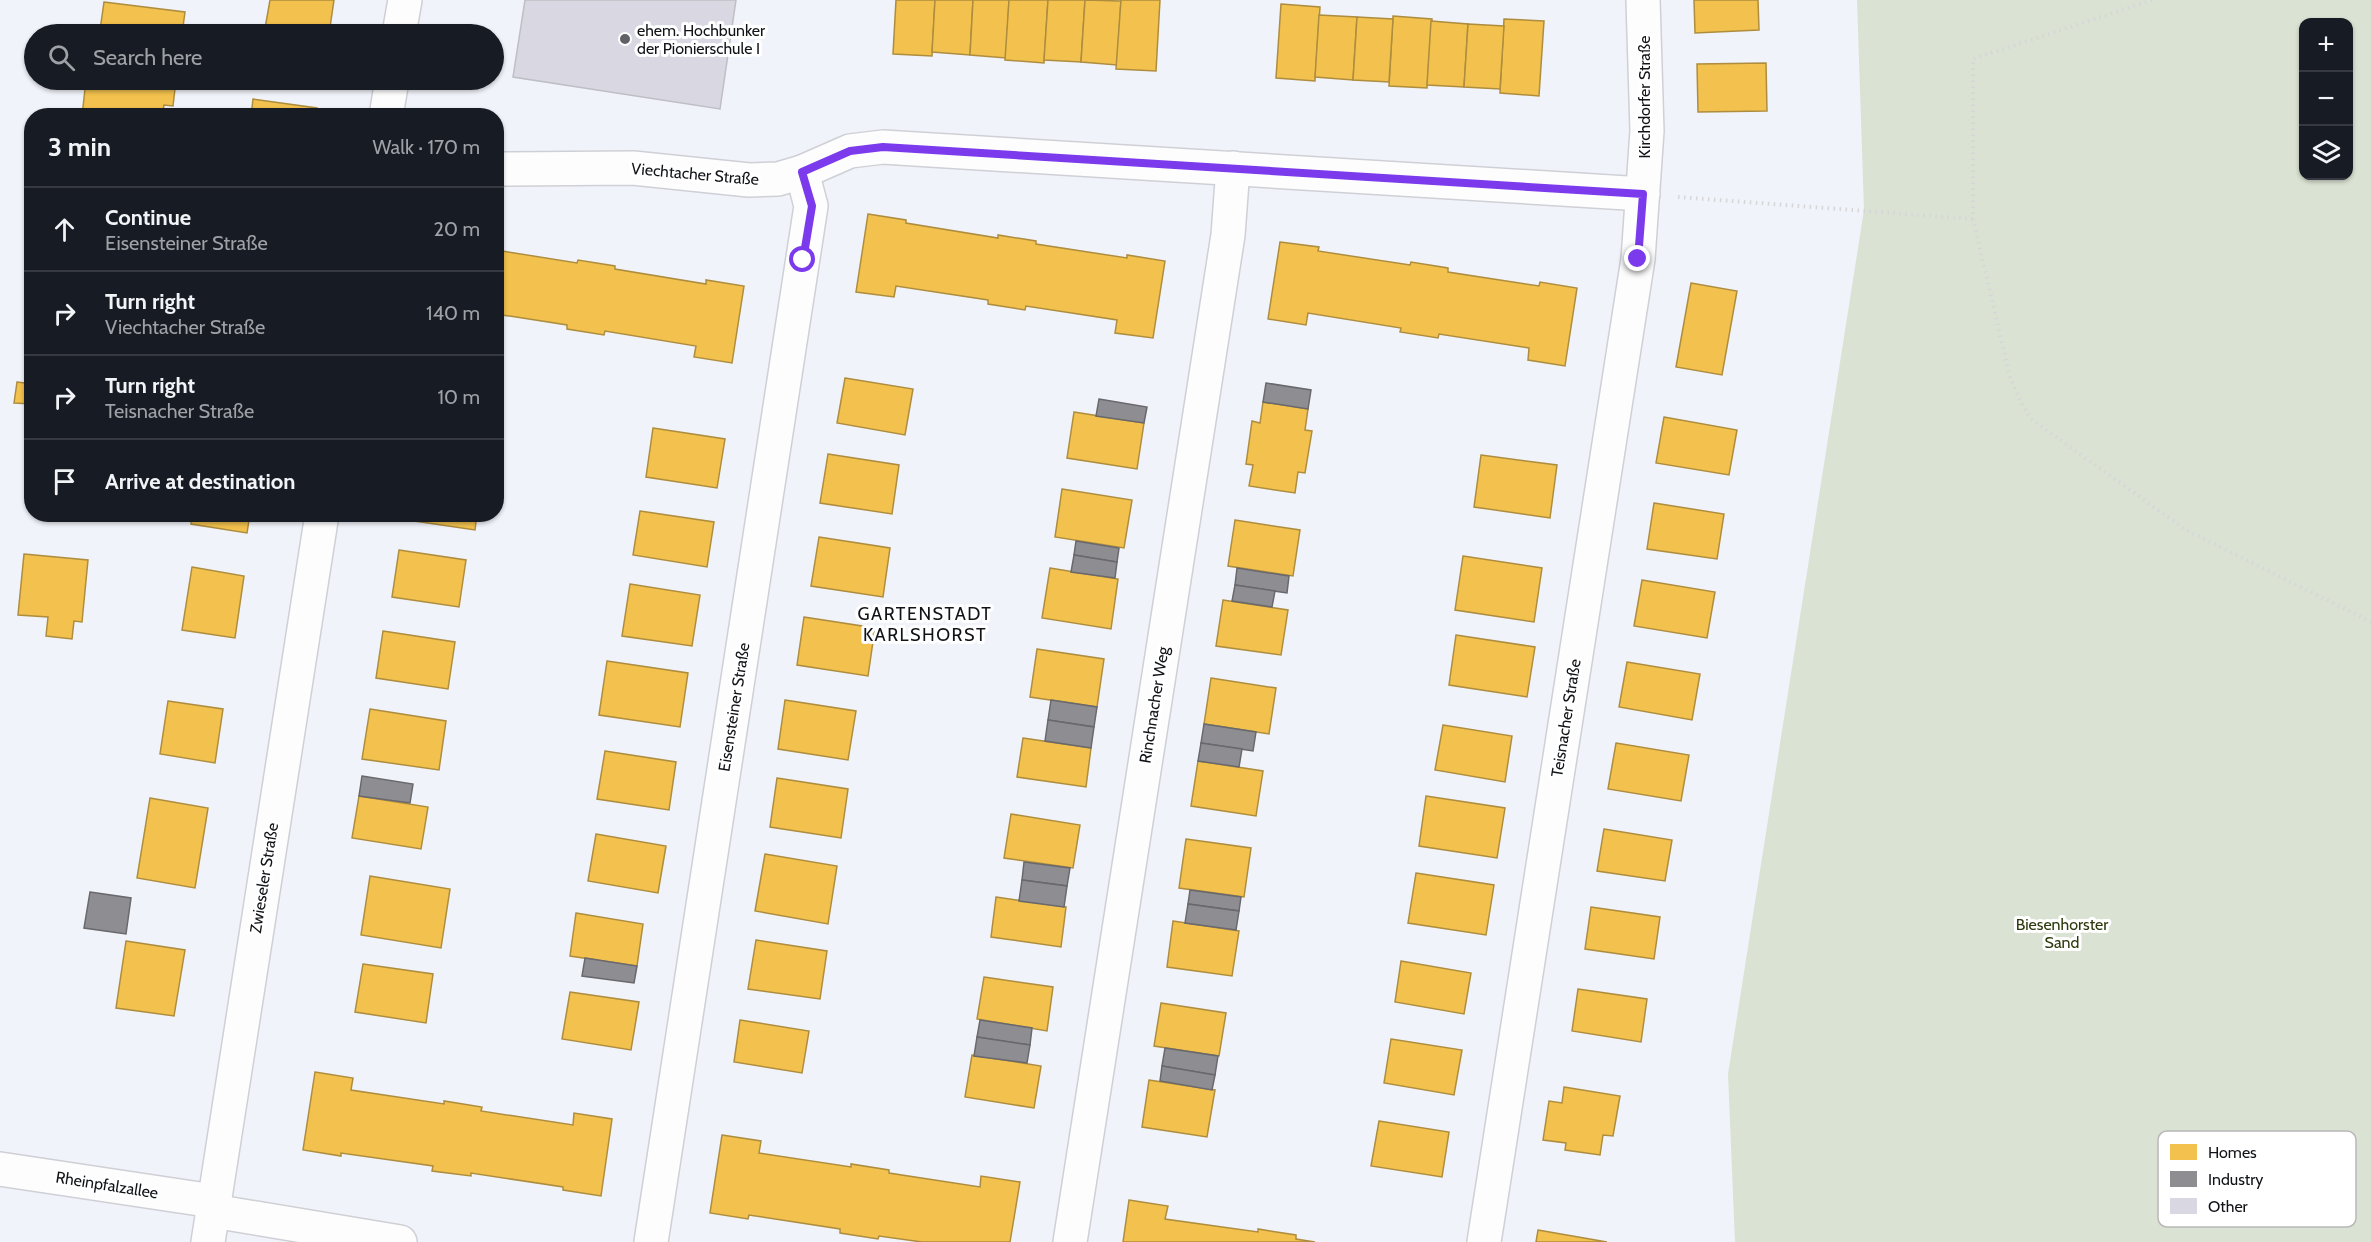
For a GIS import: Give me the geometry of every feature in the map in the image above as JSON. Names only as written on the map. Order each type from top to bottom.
[{"type":"street","points":[[401,24],[405,0]]},
{"type":"street","name":"Kirchdorfer Straße","points":[[1643,0],[1647,131],[1643,194]]},
{"type":"street","points":[[387,108],[390,90]]},
{"type":"street","name":"Viechtacher Straße","points":[[504,169],[633,168],[749,180],[778,179],[802,172],[850,151],[883,147],[1643,194]]},
{"type":"street","name":"Rinchnacher Weg","points":[[1070,1242],[1226,246],[1233,168]]},
{"type":"street","name":"Eisensteiner Straße","points":[[651,1242],[812,206],[802,172]]},
{"type":"street","name":"Teisnacher Straße","points":[[1484,1242],[1638,259],[1643,194]]},
{"type":"street","name":"Zwieseler Straße","points":[[211,1218],[321,522]]},
{"type":"street","name":"Rheinpfalzallee","points":[[0,1169],[211,1218],[399,1242]]},
{"type":"path","points":[[2152,0],[1973,59],[1973,219],[2010,377],[2031,419],[2186,530],[2371,622]]},
{"type":"path","points":[[1643,194],[1973,219]]},
{"type":"green space","name":"Biesenhorster Sand","points":[[1857,0],[2371,0],[2371,1242],[1735,1242],[1728,1074],[1864,210]]},
{"type":"building: Homes","points":[[270,0],[334,0],[330,24],[266,24]]},
{"type":"building: Homes","points":[[896,0],[935,0],[932,56],[893,54]]},
{"type":"building: Homes","points":[[935,0],[973,0],[970,55],[932,52]]},
{"type":"building: Homes","points":[[973,0],[1009,0],[1006,58],[970,55]]},
{"type":"building: Homes","points":[[1009,0],[1048,0],[1044,63],[1005,60]]},
{"type":"building: Homes","points":[[1048,0],[1085,0],[1081,62],[1044,60]]},
{"type":"building: Homes","points":[[1085,0],[1121,1],[1117,65],[1081,62]]},
{"type":"building: Homes","points":[[1121,0],[1160,0],[1156,71],[1116,69]]},
{"type":"building: Homes","points":[[1694,0],[1758,0],[1759,30],[1695,33]]},
{"type":"building: Homes","points":[[104,2],[185,12],[183,24],[101,24]]},
{"type":"building: Homes","points":[[1281,4],[1320,7],[1315,81],[1276,78]]},
{"type":"building: Homes","points":[[1319,15],[1357,17],[1353,80],[1315,77]]},
{"type":"building: Homes","points":[[1393,16],[1432,19],[1427,88],[1389,86]]},
{"type":"building: Homes","points":[[1357,17],[1393,19],[1389,82],[1353,80]]},
{"type":"building: Homes","points":[[1504,19],[1544,21],[1539,96],[1500,93]]},
{"type":"building: Homes","points":[[1431,21],[1468,24],[1464,87],[1427,85]]},
{"type":"building: Homes","points":[[1468,24],[1504,26],[1500,89],[1464,87]]},
{"type":"building: Homes","points":[[1766,63],[1767,111],[1698,112],[1697,64]]},
{"type":"building: Homes","points":[[85,90],[175,90],[173,106],[164,105],[163,108],[83,108]]},
{"type":"building: Homes","points":[[253,99],[317,108],[252,108]]},
{"type":"building: Homes","points":[[868,214],[906,220],[906,223],[998,238],[998,235],[1036,241],[1036,244],[1127,258],[1127,255],[1165,261],[1153,338],[1115,333],[1117,320],[1026,306],[1025,310],[988,304],[988,300],[896,286],[894,297],[856,292]]},
{"type":"building: Homes","points":[[1280,242],[1319,247],[1318,251],[1410,265],[1411,262],[1448,268],[1448,272],[1539,286],[1540,282],[1577,288],[1565,366],[1528,360],[1529,348],[1439,334],[1438,338],[1400,332],[1401,328],[1308,313],[1306,325],[1268,319]]},
{"type":"building: Homes","points":[[504,251],[577,263],[578,260],[615,266],[615,269],[706,284],[706,280],[744,286],[732,363],[694,357],[696,346],[605,331],[604,335],[567,329],[567,325],[504,315]]},
{"type":"building: Homes","points":[[1691,283],[1737,291],[1722,375],[1676,367]]},
{"type":"building: Homes","points":[[845,378],[913,389],[905,435],[837,423]]},
{"type":"building: Homes","points":[[17,382],[24,383],[24,404],[14,403]]},
{"type":"building: Homes","points":[[1263,402],[1308,409],[1305,430],[1312,431],[1305,473],[1298,472],[1295,493],[1249,486],[1253,465],[1246,464],[1252,421],[1260,423]]},
{"type":"building: Homes","points":[[1074,412],[1144,423],[1137,469],[1067,458]]},
{"type":"building: Homes","points":[[1664,417],[1737,430],[1729,475],[1656,463]]},
{"type":"building: Homes","points":[[653,428],[725,439],[717,488],[646,477]]},
{"type":"building: Homes","points":[[828,454],[899,465],[892,514],[820,503]]},
{"type":"building: Homes","points":[[1481,455],[1557,465],[1550,518],[1474,507]]},
{"type":"building: Homes","points":[[1062,489],[1132,500],[1124,548],[1055,537]]},
{"type":"building: Homes","points":[[1654,503],[1724,514],[1717,559],[1647,549]]},
{"type":"building: Homes","points":[[640,511],[714,522],[707,567],[633,555]]},
{"type":"building: Homes","points":[[1235,520],[1300,530],[1293,576],[1228,566]]},
{"type":"building: Homes","points":[[191,522],[249,522],[247,533],[191,524]]},
{"type":"building: Homes","points":[[421,522],[476,522],[475,530]]},
{"type":"building: Homes","points":[[819,537],[890,548],[883,597],[811,586]]},
{"type":"building: Homes","points":[[399,550],[466,560],[459,607],[392,597]]},
{"type":"building: Homes","points":[[24,554],[88,560],[82,622],[74,621],[72,639],[46,636],[48,617],[18,615]]},
{"type":"building: Homes","points":[[1463,556],[1542,568],[1534,622],[1455,610]]},
{"type":"building: Homes","points":[[192,567],[244,576],[235,638],[182,630]]},
{"type":"building: Homes","points":[[1050,568],[1118,579],[1111,629],[1042,618]]},
{"type":"building: Homes","points":[[1642,580],[1715,592],[1707,638],[1634,626]]},
{"type":"building: Homes","points":[[630,584],[700,595],[692,646],[622,636]]},
{"type":"building: Homes","points":[[1223,600],[1288,610],[1281,655],[1216,646]]},
{"type":"building: Homes","points":[[804,617],[875,628],[868,676],[797,665]]},
{"type":"building: Homes","points":[[383,631],[455,642],[448,689],[376,678]]},
{"type":"building: Homes","points":[[1456,635],[1535,647],[1527,697],[1449,685]]},
{"type":"building: Homes","points":[[1037,649],[1104,659],[1097,707],[1030,697]]},
{"type":"building: Homes","points":[[607,661],[688,673],[680,727],[599,715]]},
{"type":"building: Homes","points":[[1627,662],[1700,674],[1692,720],[1619,707]]},
{"type":"building: Homes","points":[[1211,678],[1276,688],[1269,734],[1204,724]]},
{"type":"building: Homes","points":[[785,700],[856,711],[848,760],[778,749]]},
{"type":"building: Homes","points":[[168,701],[223,709],[215,763],[160,754]]},
{"type":"building: Homes","points":[[370,709],[446,721],[439,770],[362,759]]},
{"type":"building: Homes","points":[[1443,725],[1512,736],[1505,782],[1435,770]]},
{"type":"building: Homes","points":[[1023,738],[1091,748],[1086,787],[1017,777]]},
{"type":"building: Homes","points":[[1616,743],[1689,755],[1681,801],[1608,789]]},
{"type":"building: Homes","points":[[605,751],[676,762],[669,810],[597,799]]},
{"type":"building: Homes","points":[[1198,761],[1263,771],[1256,816],[1191,806]]},
{"type":"building: Homes","points":[[777,778],[848,789],[841,838],[770,827]]},
{"type":"building: Homes","points":[[359,796],[428,807],[421,849],[352,838]]},
{"type":"building: Homes","points":[[1426,796],[1505,808],[1497,858],[1419,846]]},
{"type":"building: Homes","points":[[150,798],[208,808],[195,888],[137,878]]},
{"type":"building: Homes","points":[[1011,814],[1080,825],[1073,868],[1004,858]]},
{"type":"building: Homes","points":[[1604,829],[1672,840],[1665,881],[1597,871]]},
{"type":"building: Homes","points":[[596,834],[666,846],[658,893],[588,881]]},
{"type":"building: Homes","points":[[1186,839],[1251,848],[1244,897],[1179,888]]},
{"type":"building: Homes","points":[[765,854],[837,866],[828,924],[755,911]]},
{"type":"building: Homes","points":[[1416,873],[1494,885],[1486,935],[1408,923]]},
{"type":"building: Homes","points":[[370,876],[450,889],[441,948],[361,935]]},
{"type":"building: Homes","points":[[996,897],[1066,907],[1061,947],[991,937]]},
{"type":"building: Homes","points":[[1591,907],[1660,917],[1654,959],[1585,949]]},
{"type":"building: Homes","points":[[576,913],[643,924],[637,966],[570,956]]},
{"type":"building: Homes","points":[[1173,921],[1239,931],[1232,976],[1167,967]]},
{"type":"building: Homes","points":[[756,940],[827,951],[820,999],[748,989]]},
{"type":"building: Homes","points":[[126,941],[185,950],[174,1016],[116,1008]]},
{"type":"building: Homes","points":[[1401,961],[1471,973],[1464,1014],[1395,1002]]},
{"type":"building: Homes","points":[[363,964],[433,974],[426,1023],[355,1012]]},
{"type":"building: Homes","points":[[984,977],[1053,987],[1047,1031],[977,1019]]},
{"type":"building: Homes","points":[[1578,989],[1647,999],[1641,1042],[1572,1031]]},
{"type":"building: Homes","points":[[570,992],[639,1002],[631,1050],[562,1039]]},
{"type":"building: Homes","points":[[1161,1003],[1226,1013],[1219,1056],[1154,1046]]},
{"type":"building: Homes","points":[[740,1020],[809,1031],[802,1073],[734,1062]]},
{"type":"building: Homes","points":[[1391,1039],[1462,1050],[1454,1095],[1384,1083]]},
{"type":"building: Homes","points":[[972,1055],[1041,1066],[1034,1108],[965,1097]]},
{"type":"building: Homes","points":[[315,1072],[353,1078],[351,1090],[444,1104],[444,1101],[482,1107],[481,1111],[573,1125],[574,1113],[612,1119],[601,1196],[563,1190],[563,1187],[471,1173],[471,1176],[432,1171],[433,1166],[303,1150]]},
{"type":"building: Homes","points":[[1149,1080],[1215,1090],[1207,1137],[1142,1127]]},
{"type":"building: Homes","points":[[1564,1087],[1620,1096],[1613,1136],[1603,1135],[1600,1155],[1565,1150],[1566,1143],[1543,1140],[1549,1101],[1562,1103]]},
{"type":"building: Homes","points":[[1379,1121],[1449,1132],[1442,1177],[1371,1166]]},
{"type":"building: Homes","points":[[722,1135],[761,1141],[759,1153],[851,1167],[851,1164],[889,1170],[889,1173],[980,1187],[981,1176],[1020,1182],[1010,1242],[922,1242],[879,1236],[878,1239],[840,1233],[840,1229],[749,1215],[748,1219],[710,1213]]},
{"type":"building: Homes","points":[[1129,1200],[1168,1206],[1165,1219],[1258,1232],[1258,1229],[1296,1235],[1296,1239],[1315,1242],[1123,1242]]},
{"type":"building: Homes","points":[[1538,1230],[1607,1242],[1536,1242]]},
{"type":"building: Industry","points":[[1266,383],[1311,390],[1308,409],[1263,402]]},
{"type":"building: Industry","points":[[1099,399],[1147,407],[1144,423],[1096,416]]},
{"type":"building: Industry","points":[[1076,541],[1119,548],[1117,562],[1074,555]]},
{"type":"building: Industry","points":[[1074,555],[1117,562],[1115,578],[1071,572]]},
{"type":"building: Industry","points":[[1237,568],[1289,576],[1287,593],[1235,585]]},
{"type":"building: Industry","points":[[1235,585],[1275,591],[1272,607],[1232,601]]},
{"type":"building: Industry","points":[[1051,700],[1097,707],[1094,727],[1048,720]]},
{"type":"building: Industry","points":[[1048,720],[1094,727],[1091,748],[1045,741]]},
{"type":"building: Industry","points":[[1204,724],[1256,732],[1253,751],[1201,743]]},
{"type":"building: Industry","points":[[1201,743],[1242,749],[1239,767],[1198,761]]},
{"type":"building: Industry","points":[[362,776],[413,784],[410,803],[359,796]]},
{"type":"building: Industry","points":[[1024,862],[1070,868],[1067,886],[1022,880]]},
{"type":"building: Industry","points":[[1022,880],[1067,886],[1064,907],[1019,901]]},
{"type":"building: Industry","points":[[1190,890],[1241,897],[1239,911],[1188,904]]},
{"type":"building: Industry","points":[[90,892],[131,898],[126,934],[84,928]]},
{"type":"building: Industry","points":[[1188,904],[1239,911],[1236,930],[1185,923]]},
{"type":"building: Industry","points":[[585,958],[637,966],[634,983],[582,976]]},
{"type":"building: Industry","points":[[980,1020],[1032,1028],[1030,1045],[977,1037]]},
{"type":"building: Industry","points":[[977,1037],[1030,1045],[1027,1063],[974,1056]]},
{"type":"building: Industry","points":[[1165,1048],[1218,1056],[1215,1075],[1162,1066]]},
{"type":"building: Industry","points":[[1162,1066],[1215,1075],[1212,1090],[1160,1081]]},
{"type":"building: Other","name":"ehem. Hochbunker der Pionierschule I","points":[[525,0],[736,0],[720,109],[513,77]]},
{"type":"place","name":"ehem. Hochbunker der Pionierschule I","points":[[625,39]]},
{"type":"district","name":"GARTENSTADT KARLSHORST","points":[[925,624]]},
{"type":"route","points":[[803,260],[812,206],[802,172],[850,151],[883,147],[1643,194],[1638,259]]}]
